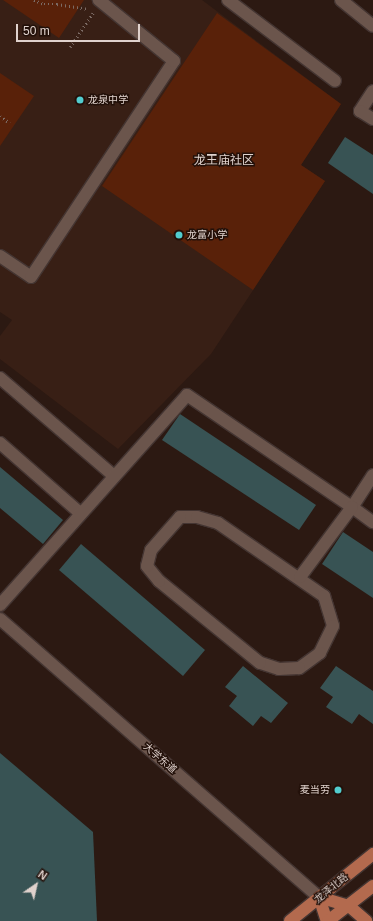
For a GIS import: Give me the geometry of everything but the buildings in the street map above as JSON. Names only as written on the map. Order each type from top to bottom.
[{"type":"main road","name":"龙泽北路","points":[[290,921],[373,854]]},
{"type":"main road","points":[[319,897],[327,921],[373,886]]},
{"type":"main road","name":"大学东道","points":[[319,897],[348,906],[366,921]]},
{"type":"street","points":[[0,256],[31,277],[174,61],[99,0]]},
{"type":"street","points":[[228,0],[334,81]]},
{"type":"street","points":[[341,0],[373,26]]},
{"type":"street","points":[[373,91],[360,110],[373,119]]},
{"type":"street","points":[[0,378],[114,476]]},
{"type":"street","points":[[0,605],[187,394],[373,522]]},
{"type":"street","points":[[0,443],[80,513]]},
{"type":"street","points":[[300,577],[352,507],[373,475]]},
{"type":"street","points":[[180,517],[197,517],[218,523],[300,577],[324,596],[333,626],[320,653],[300,668],[279,669],[260,663],[159,581],[147,566],[151,550],[180,517]]},
{"type":"street","name":"大学东道","points":[[0,619],[319,897]]},
{"type":"path","points":[[34,0],[44,4],[56,2],[85,7],[93,14],[70,47]]},
{"type":"path","points":[[0,116],[10,123]]},
{"type":"shaded area","name":"龙富小学","points":[[0,0],[202,0],[341,104],[301,165],[325,181],[211,354],[118,449],[0,359],[0,336],[12,320],[0,312]]},
{"type":"shaded area","points":[[3,0],[84,0],[59,38]]},
{"type":"shaded area","points":[[217,13],[341,104],[301,165],[325,181],[253,290],[102,186]]},
{"type":"shaded area","points":[[0,73],[34,96],[0,146]]},
{"type":"place","name":"龙泉中学","points":[[80,100]]},
{"type":"place","name":"龙富小学","points":[[179,235]]},
{"type":"place","name":"麦当劳","points":[[338,790]]},
{"type":"district","name":"龙王庙社区","points":[[224,161]]}]
